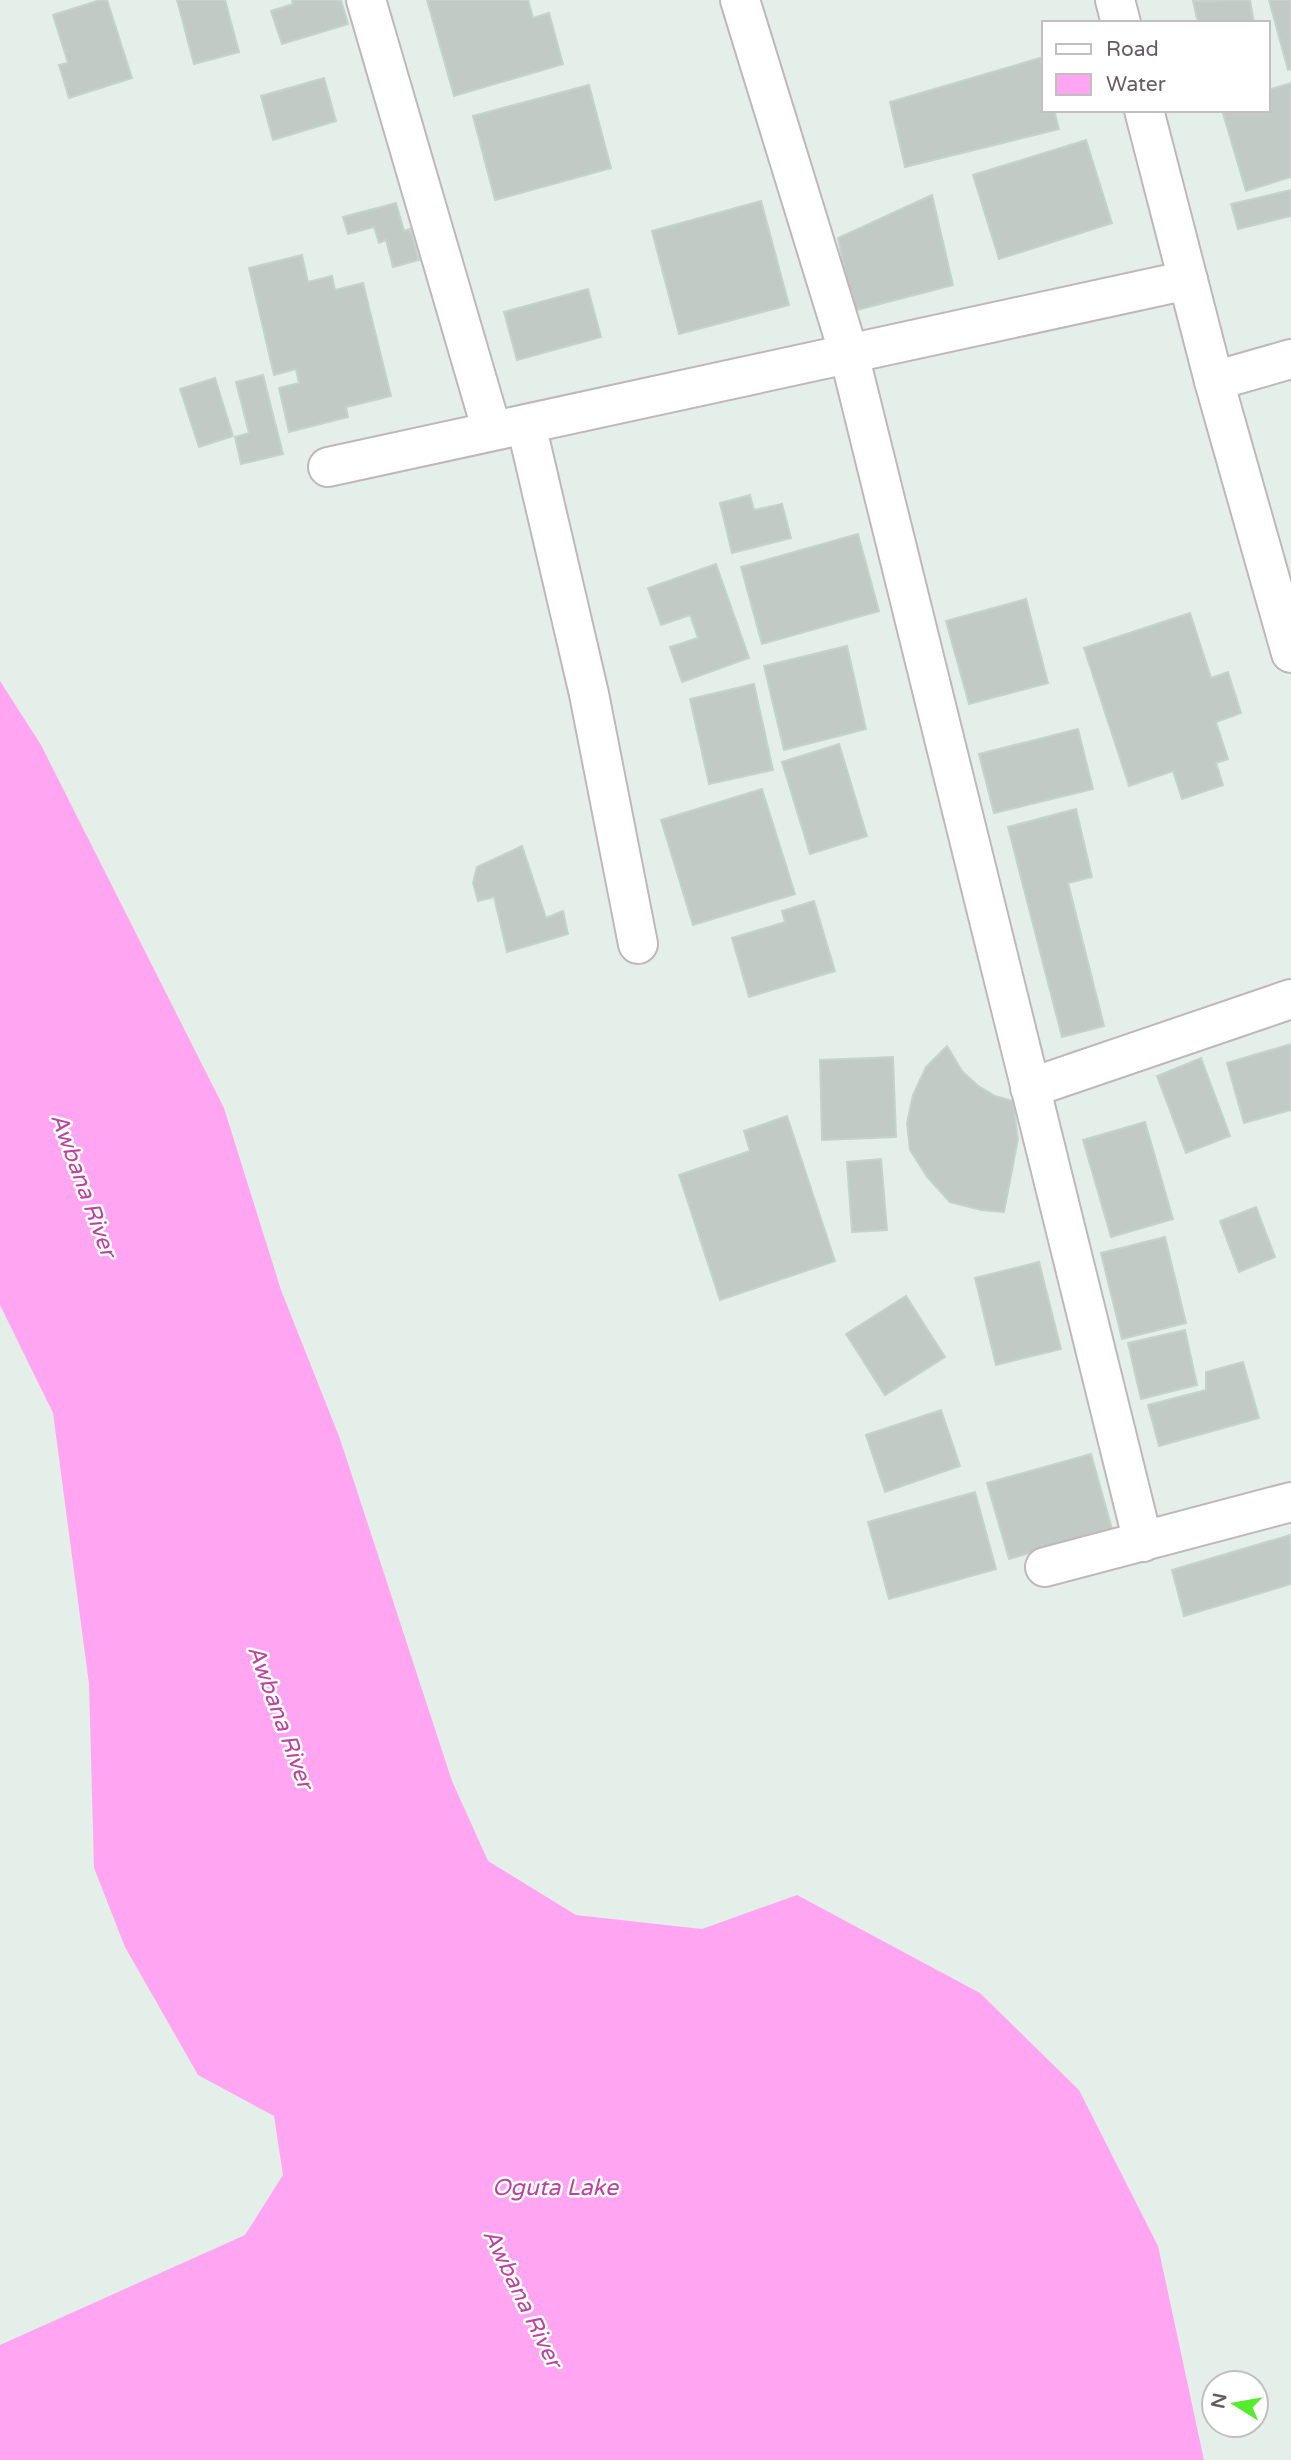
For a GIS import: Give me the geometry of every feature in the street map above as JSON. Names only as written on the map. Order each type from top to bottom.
[{"type":"street","points":[[366,0],[509,427],[589,694],[638,944]]},
{"type":"street","points":[[740,0],[849,354],[1143,1542]]},
{"type":"street","points":[[1115,0],[1120,21]]},
{"type":"street","points":[[1145,112],[1214,382],[1291,653]]},
{"type":"street","points":[[328,467],[1188,281]]},
{"type":"street","points":[[1214,382],[1291,359]]},
{"type":"street","points":[[1030,1088],[1291,999]]},
{"type":"street","points":[[1045,1567],[1291,1502]]},
{"type":"water","name":"Oguta Lake","points":[[0,681],[41,745],[224,1108],[281,1290],[340,1439],[452,1781],[488,1861],[576,1915],[702,1929],[797,1895],[980,1993],[1079,2090],[1158,2246],[1204,2460],[0,2460],[0,2345],[245,2235],[283,2175],[274,2116],[198,2075],[125,1947],[94,1868],[89,1684],[53,1413],[0,1305]]},
{"type":"building","points":[[107,0],[132,78],[69,98],[59,65],[68,63],[53,15]]},
{"type":"building","points":[[177,0],[225,0],[239,52],[194,64]]},
{"type":"building","points":[[292,0],[341,0],[348,24],[282,44],[271,11],[293,4]]},
{"type":"building","points":[[427,0],[528,0],[533,18],[549,13],[563,64],[454,96]]},
{"type":"building","points":[[1250,0],[1254,21],[1198,21],[1193,1]]},
{"type":"building","points":[[1269,0],[1291,0],[1291,69],[1288,70]]},
{"type":"building","points":[[1040,58],[1042,112],[1055,112],[1059,129],[905,167],[890,102]]},
{"type":"building","points":[[324,78],[336,121],[273,140],[261,96]]},
{"type":"building","points":[[1291,83],[1291,177],[1246,191],[1223,112],[1270,112],[1270,89]]},
{"type":"building","points":[[589,85],[611,168],[495,200],[473,116]]},
{"type":"building","points":[[1086,140],[1112,223],[999,259],[973,175]]},
{"type":"building","points":[[1291,190],[1291,216],[1238,229],[1231,204]]},
{"type":"building","points":[[932,195],[953,285],[853,311],[838,238]]},
{"type":"building","points":[[761,201],[789,305],[679,334],[652,231]]},
{"type":"building","points":[[396,203],[404,231],[410,229],[419,260],[393,267],[386,240],[379,243],[374,227],[348,234],[343,217]]},
{"type":"building","points":[[302,255],[308,282],[332,276],[335,290],[363,283],[391,396],[346,407],[348,417],[289,432],[279,388],[299,383],[296,369],[274,375],[249,268]]},
{"type":"building","points":[[588,289],[601,337],[517,360],[504,312]]},
{"type":"building","points":[[263,375],[283,454],[241,464],[235,437],[249,433],[236,382]]},
{"type":"building","points":[[215,378],[233,436],[199,447],[180,389]]},
{"type":"building","points":[[750,495],[754,510],[782,504],[791,538],[732,553],[720,503]]},
{"type":"building","points":[[858,534],[879,611],[762,644],[741,567]]},
{"type":"building","points":[[716,564],[749,658],[682,682],[670,647],[698,638],[690,615],[661,625],[648,588]]},
{"type":"building","points":[[1026,599],[1048,683],[969,704],[946,621]]},
{"type":"building","points":[[1190,613],[1211,678],[1228,672],[1241,713],[1216,722],[1228,759],[1216,763],[1223,785],[1182,799],[1173,771],[1129,786],[1084,648]]},
{"type":"building","points":[[847,646],[866,729],[784,750],[764,666]]},
{"type":"building","points":[[754,684],[773,770],[709,784],[690,699]]},
{"type":"building","points":[[1078,729],[1093,789],[994,813],[979,754]]},
{"type":"building","points":[[839,744],[867,836],[810,854],[782,762]]},
{"type":"building","points":[[762,789],[795,894],[693,925],[661,820]]},
{"type":"building","points":[[1076,809],[1092,877],[1068,883],[1104,1026],[1062,1037],[1008,827]]},
{"type":"building","points":[[522,846],[546,918],[563,911],[568,934],[507,952],[494,897],[478,901],[473,883],[477,867]]},
{"type":"building","points":[[814,901],[835,971],[749,997],[732,938],[785,922],[782,911]]},
{"type":"building","points":[[1291,1044],[1291,1110],[1244,1123],[1227,1063]]},
{"type":"building","points":[[947,1046],[962,1071],[977,1085],[995,1096],[1013,1101],[1018,1139],[1004,1212],[981,1210],[950,1202],[927,1177],[910,1150],[907,1123],[913,1095],[926,1067]]},
{"type":"building","points":[[893,1057],[896,1137],[822,1140],[820,1060]]},
{"type":"building","points":[[1201,1058],[1230,1136],[1186,1153],[1157,1076]]},
{"type":"building","points":[[787,1116],[835,1261],[720,1300],[679,1175],[750,1151],[744,1131]]},
{"type":"building","points":[[1145,1122],[1173,1219],[1111,1237],[1083,1140]]},
{"type":"building","points":[[881,1159],[887,1230],[852,1232],[847,1162]]},
{"type":"building","points":[[1256,1207],[1275,1257],[1239,1272],[1220,1221]]},
{"type":"building","points":[[1165,1237],[1186,1323],[1122,1339],[1101,1253]]},
{"type":"building","points":[[1039,1262],[1061,1349],[996,1365],[975,1278]]},
{"type":"building","points":[[906,1296],[945,1357],[885,1395],[846,1334]]},
{"type":"building","points":[[1185,1330],[1197,1385],[1141,1399],[1128,1343]]},
{"type":"building","points":[[1243,1362],[1259,1418],[1159,1446],[1148,1405],[1206,1390],[1206,1372]]},
{"type":"building","points":[[941,1410],[960,1466],[885,1492],[866,1435]]},
{"type":"building","points":[[1091,1454],[1112,1529],[1009,1559],[987,1483]]},
{"type":"building","points":[[975,1492],[996,1569],[889,1599],[868,1522]]},
{"type":"building","points":[[1290,1535],[1291,1584],[1184,1616],[1172,1570]]},
{"type":"water label","name":"Awbana River","points":[[84,1185]]},
{"type":"water label","name":"Awbana River","points":[[281,1717]]},
{"type":"water label","name":"Awbana River","points":[[523,2298]]}]
